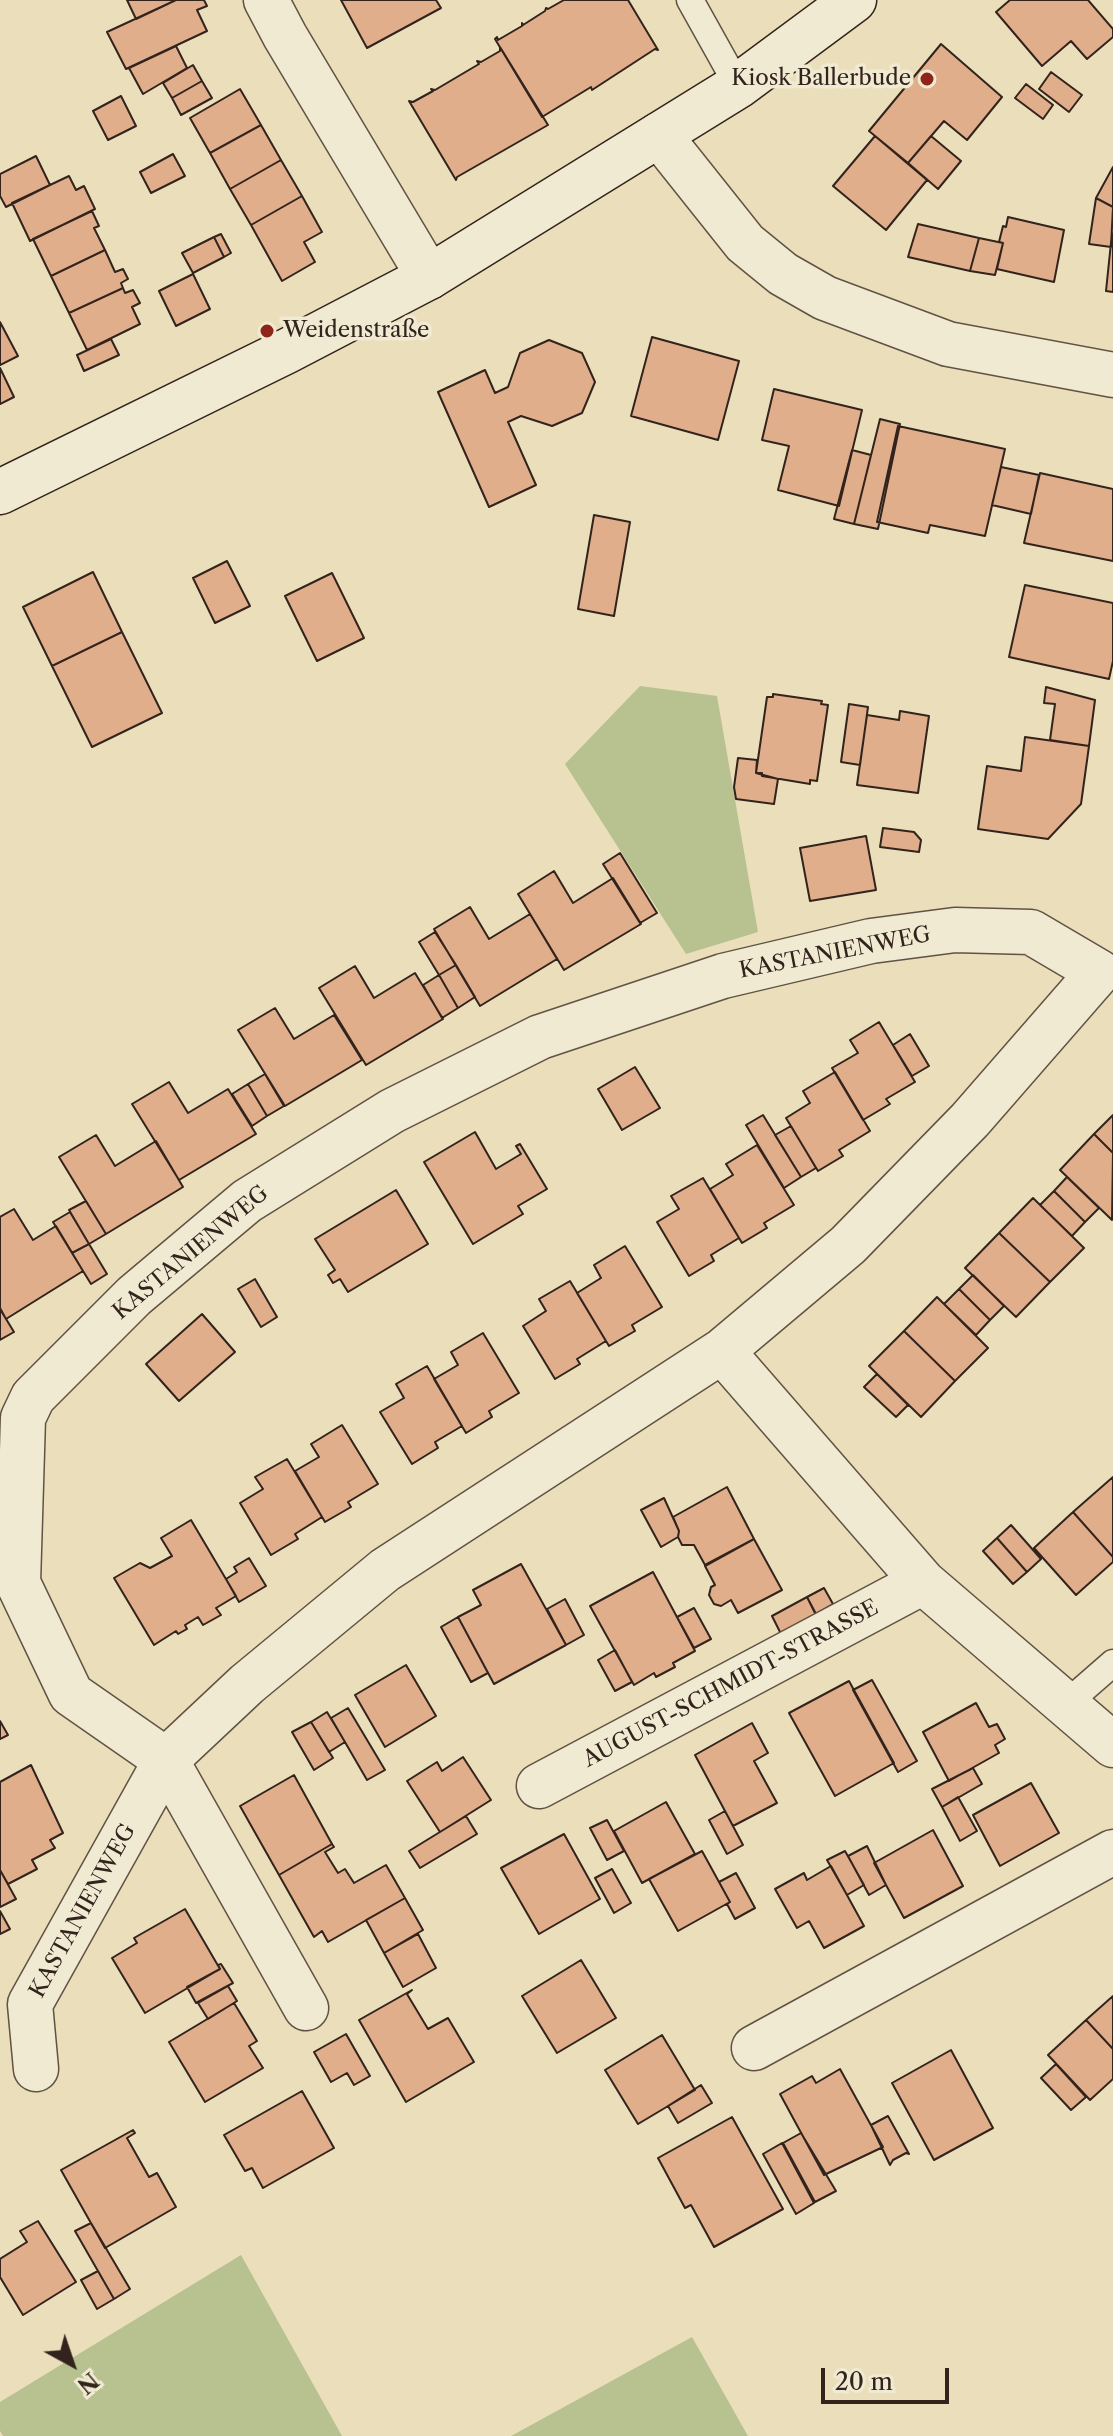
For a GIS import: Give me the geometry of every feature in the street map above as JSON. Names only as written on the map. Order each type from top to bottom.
[{"type":"street","points":[[266,0],[429,277]]},
{"type":"street","points":[[0,492],[287,351],[429,277],[738,86],[854,0]]},
{"type":"street","points":[[659,135],[745,243],[783,274],[825,298],[948,344],[1113,375]]},
{"type":"street","name":"KASTANIENWEG","points":[[36,2069],[30,2004],[166,1760],[247,1684],[385,1570],[722,1351],[848,1245],[970,1120],[1108,963],[1031,932],[955,930],[871,941],[723,976],[540,1037],[392,1111],[247,1201],[134,1296],[33,1397],[23,1418],[9,1588],[71,1694],[166,1760],[306,2008]]},
{"type":"street","points":[[722,1351],[923,1582],[1113,1745]]},
{"type":"street","name":"AUGUST-SCHMIDT-STRASSE","points":[[539,1786],[923,1582]]},
{"type":"street","points":[[754,2048],[1113,1852]]},
{"type":"lane","points":[[690,0],[738,86]]},
{"type":"lane","points":[[1066,1704],[1113,1663]]},
{"type":"green space","points":[[640,686],[717,696],[758,932],[686,954],[565,764]]},
{"type":"green space","points":[[241,2255],[342,2436],[3,2436],[0,2431],[0,2402]]},
{"type":"green space","points":[[692,2337],[748,2436],[511,2436]]},
{"type":"building","points":[[127,0],[176,0],[136,19]]},
{"type":"building","points":[[176,0],[204,0],[207,6],[197,10],[207,31],[126,69],[107,32]]},
{"type":"building","points":[[341,0],[436,0],[441,8],[367,48]]},
{"type":"building","points":[[564,0],[628,0],[658,50],[542,117],[495,39]]},
{"type":"building","points":[[1010,0],[1088,0],[1113,29],[1113,37],[1087,59],[1071,41],[1042,66],[996,12]]},
{"type":"building","points":[[941,44],[1002,97],[967,140],[944,121],[908,163],[869,131]]},
{"type":"building","points":[[176,46],[187,68],[143,94],[129,68]]},
{"type":"building","points":[[500,47],[548,125],[456,180],[409,101],[413,102],[479,64],[477,61],[481,62],[500,51]]},
{"type":"building","points":[[193,65],[202,81],[172,98],[163,83]]},
{"type":"building","points":[[1051,72],[1082,95],[1069,112],[1039,89]]},
{"type":"building","points":[[202,81],[212,98],[181,115],[172,98]]},
{"type":"building","points":[[1026,84],[1053,105],[1043,119],[1015,98]]},
{"type":"building","points":[[240,89],[261,125],[210,153],[190,118]]},
{"type":"building","points":[[121,96],[136,126],[108,140],[93,111]]},
{"type":"building","points":[[261,125],[281,160],[230,189],[210,153]]},
{"type":"building","points":[[875,136],[927,180],[886,230],[833,186]]},
{"type":"building","points":[[931,136],[961,161],[938,189],[908,163]]},
{"type":"building","points":[[173,154],[185,176],[151,193],[140,172]]},
{"type":"building","points":[[36,156],[50,185],[6,207],[0,196],[0,174]]},
{"type":"building","points":[[281,160],[302,196],[251,225],[230,189]]},
{"type":"building","points":[[1113,167],[1113,207],[1096,198]]},
{"type":"building","points":[[69,176],[76,190],[84,186],[95,209],[30,241],[12,203]]},
{"type":"building","points":[[302,196],[322,232],[304,242],[315,262],[282,281],[251,225]]},
{"type":"building","points":[[1096,198],[1113,207],[1111,247],[1089,244]]},
{"type":"building","points":[[92,211],[99,226],[94,228],[105,250],[51,276],[33,239]]},
{"type":"building","points":[[1008,217],[1064,230],[1054,282],[997,269],[1003,243],[999,242]]},
{"type":"building","points":[[918,224],[979,238],[970,271],[908,257]]},
{"type":"building","points":[[221,234],[231,253],[224,257],[214,237]]},
{"type":"building","points":[[1113,234],[1113,292],[1106,291]]},
{"type":"building","points":[[214,237],[224,257],[193,273],[182,253]]},
{"type":"building","points":[[979,238],[1003,243],[995,275],[970,271]]},
{"type":"building","points":[[105,250],[115,272],[123,269],[128,279],[121,283],[123,288],[69,313],[51,276]]},
{"type":"building","points":[[193,274],[210,309],[176,326],[159,291]]},
{"type":"building","points":[[123,288],[125,293],[133,290],[140,303],[132,307],[140,324],[87,350],[69,313]]},
{"type":"building","points":[[0,322],[18,356],[0,365]]},
{"type":"building","points":[[652,337],[739,361],[718,440],[631,416]]},
{"type":"building","points":[[111,339],[119,355],[84,371],[77,355]]},
{"type":"building","points":[[549,340],[582,353],[595,382],[582,413],[552,426],[521,416],[508,422],[536,485],[489,507],[438,392],[485,370],[495,393],[508,387],[520,353]]},
{"type":"building","points":[[0,368],[14,397],[0,404]]},
{"type":"building","points":[[774,389],[862,410],[839,506],[778,490],[789,446],[762,440]]},
{"type":"building","points":[[880,419],[900,424],[878,529],[854,524]]},
{"type":"building","points":[[898,426],[1005,449],[985,536],[930,525],[928,533],[877,522]]},
{"type":"building","points":[[852,450],[871,455],[854,524],[834,519]]},
{"type":"building","points":[[1001,467],[1039,475],[1031,514],[992,505]]},
{"type":"building","points":[[1040,473],[1113,489],[1113,561],[1024,543]]},
{"type":"building","points":[[594,515],[630,522],[614,616],[578,609]]},
{"type":"building","points":[[227,561],[250,606],[215,623],[193,578]]},
{"type":"building","points":[[93,572],[122,632],[52,666],[23,607]]},
{"type":"building","points":[[332,573],[364,638],[317,661],[285,596]]},
{"type":"building","points":[[1025,585],[1113,603],[1113,661],[1109,679],[1009,657]]},
{"type":"building","points":[[122,632],[162,713],[92,747],[52,666]]},
{"type":"building","points":[[1046,687],[1095,700],[1089,746],[1050,740],[1055,704],[1044,703]]},
{"type":"building","points":[[773,694],[822,701],[821,704],[828,705],[817,781],[810,780],[810,784],[756,773],[767,697],[773,697]]},
{"type":"building","points":[[849,704],[868,707],[860,765],[841,762]]},
{"type":"building","points":[[900,711],[929,716],[918,793],[857,785],[867,715],[899,720]]},
{"type":"building","points":[[1025,737],[1089,746],[1081,804],[1048,839],[978,829],[987,766],[1021,771]]},
{"type":"building","points":[[738,758],[757,760],[756,773],[778,779],[774,804],[736,799],[734,787]]},
{"type":"building","points":[[883,828],[914,832],[921,840],[919,852],[880,847]]},
{"type":"building","points":[[866,836],[876,890],[810,901],[800,848]]},
{"type":"building","points":[[620,853],[657,913],[640,923],[603,864]]},
{"type":"building","points":[[554,871],[573,903],[613,878],[641,924],[564,970],[518,894]]},
{"type":"building","points":[[470,907],[489,939],[530,914],[557,959],[480,1006],[434,929]]},
{"type":"building","points":[[435,932],[456,965],[439,975],[419,942]]},
{"type":"building","points":[[456,965],[475,997],[458,1008],[439,975]]},
{"type":"building","points":[[355,966],[374,998],[415,973],[443,1019],[366,1065],[319,988]]},
{"type":"building","points":[[439,975],[458,1008],[442,1018],[423,985]]},
{"type":"building","points":[[275,1008],[294,1039],[334,1015],[362,1060],[285,1106],[238,1030]]},
{"type":"building","points":[[879,1022],[915,1082],[886,1099],[890,1104],[863,1120],[832,1068],[858,1053],[850,1040]]},
{"type":"building","points":[[910,1034],[929,1066],[912,1076],[893,1045]]},
{"type":"building","points":[[635,1067],[660,1108],[622,1130],[598,1089]]},
{"type":"building","points":[[835,1072],[870,1131],[839,1150],[843,1156],[818,1171],[786,1118],[810,1103],[803,1091]]},
{"type":"building","points":[[265,1074],[284,1106],[267,1116],[248,1084]]},
{"type":"building","points":[[169,1082],[188,1113],[228,1089],[256,1134],[179,1180],[132,1104]]},
{"type":"building","points":[[248,1084],[267,1116],[252,1126],[232,1094]]},
{"type":"building","points":[[763,1115],[801,1177],[784,1188],[746,1125]]},
{"type":"building","points":[[1113,1115],[1113,1153],[1094,1134]]},
{"type":"building","points":[[791,1126],[816,1168],[801,1177],[775,1135]]},
{"type":"building","points":[[475,1132],[496,1169],[521,1154],[516,1146],[520,1144],[547,1189],[518,1206],[523,1214],[473,1244],[424,1162]]},
{"type":"building","points":[[1094,1134],[1113,1153],[1112,1220],[1060,1170]]},
{"type":"building","points":[[96,1135],[115,1166],[156,1141],[183,1187],[106,1234],[59,1157]]},
{"type":"building","points":[[757,1145],[794,1205],[764,1223],[767,1228],[742,1243],[710,1189],[733,1175],[726,1164]]},
{"type":"building","points":[[1067,1177],[1099,1208],[1085,1222],[1054,1191]]},
{"type":"building","points":[[703,1178],[739,1238],[711,1255],[714,1261],[689,1276],[657,1222],[679,1209],[671,1196]]},
{"type":"building","points":[[396,1190],[428,1244],[348,1292],[340,1279],[333,1283],[328,1275],[335,1270],[315,1239]]},
{"type":"building","points":[[1054,1191],[1085,1222],[1072,1236],[1040,1205]]},
{"type":"building","points":[[1033,1198],[1084,1248],[1050,1282],[999,1233]]},
{"type":"building","points":[[86,1201],[106,1234],[89,1244],[69,1210]]},
{"type":"building","points":[[14,1209],[33,1240],[56,1226],[83,1271],[6,1319],[0,1308],[0,1217]]},
{"type":"building","points":[[70,1212],[89,1244],[72,1253],[53,1222]]},
{"type":"building","points":[[999,1233],[1050,1282],[1016,1317],[965,1268]]},
{"type":"building","points":[[89,1244],[107,1274],[91,1284],[72,1253]]},
{"type":"building","points":[[625,1246],[662,1307],[632,1325],[635,1331],[609,1346],[577,1293],[601,1278],[594,1265]]},
{"type":"building","points":[[973,1275],[1004,1306],[990,1320],[959,1289]]},
{"type":"building","points":[[255,1279],[277,1317],[261,1327],[238,1289]]},
{"type":"building","points":[[570,1281],[606,1341],[577,1359],[580,1364],[555,1379],[523,1326],[546,1311],[539,1299]]},
{"type":"building","points":[[959,1289],[990,1320],[976,1335],[944,1304]]},
{"type":"building","points":[[937,1297],[988,1348],[955,1381],[904,1331]]},
{"type":"building","points":[[0,1309],[14,1332],[0,1340]]},
{"type":"building","points":[[202,1314],[235,1352],[179,1401],[146,1364]]},
{"type":"building","points":[[904,1331],[955,1381],[921,1417],[869,1366]]},
{"type":"building","points":[[483,1333],[519,1393],[489,1411],[492,1417],[466,1433],[434,1379],[458,1365],[451,1352]]},
{"type":"building","points":[[427,1366],[462,1426],[435,1442],[438,1448],[412,1464],[380,1412],[404,1398],[396,1384]]},
{"type":"building","points":[[877,1374],[908,1405],[896,1417],[864,1387]]},
{"type":"building","points":[[342,1425],[378,1484],[348,1502],[351,1507],[325,1522],[295,1471],[319,1457],[311,1444]]},
{"type":"building","points":[[287,1459],[322,1517],[295,1534],[298,1539],[271,1555],[240,1503],[263,1489],[255,1477]]},
{"type":"building","points":[[1113,1477],[1113,1557],[1073,1512]]},
{"type":"building","points":[[727,1487],[754,1539],[705,1565],[694,1545],[682,1545],[673,1517]]},
{"type":"building","points":[[664,1498],[679,1531],[678,1537],[661,1547],[641,1510]]},
{"type":"building","points":[[1073,1512],[1113,1557],[1113,1562],[1076,1595],[1034,1548]]},
{"type":"building","points":[[191,1520],[236,1596],[216,1608],[221,1615],[203,1625],[198,1617],[185,1625],[187,1629],[178,1634],[176,1631],[154,1645],[114,1578],[140,1563],[150,1568],[172,1556],[161,1538]]},
{"type":"building","points":[[1011,1525],[1041,1559],[1027,1572],[997,1538]]},
{"type":"building","points":[[997,1538],[1027,1572],[1013,1584],[983,1551]]},
{"type":"building","points":[[754,1539],[782,1590],[738,1613],[731,1600],[721,1606],[714,1604],[709,1595],[711,1587],[715,1585],[705,1566]]},
{"type":"building","points":[[249,1558],[266,1586],[239,1602],[226,1579],[237,1572],[234,1567]]},
{"type":"building","points":[[521,1564],[566,1645],[494,1684],[458,1617],[481,1605],[473,1590]]},
{"type":"building","points":[[653,1572],[695,1651],[673,1663],[675,1667],[656,1677],[654,1673],[634,1685],[590,1606]]},
{"type":"building","points":[[824,1588],[833,1604],[816,1614],[807,1597]]},
{"type":"building","points":[[807,1597],[816,1615],[781,1634],[772,1616]]},
{"type":"building","points":[[565,1599],[584,1635],[566,1645],[547,1609]]},
{"type":"building","points":[[694,1608],[711,1639],[694,1648],[677,1617]]},
{"type":"building","points":[[458,1617],[488,1673],[471,1682],[441,1627]]},
{"type":"building","points":[[615,1650],[632,1682],[615,1691],[598,1660]]},
{"type":"building","points":[[406,1665],[436,1716],[385,1747],[355,1695]]},
{"type":"building","points":[[872,1680],[917,1761],[898,1772],[853,1690]]},
{"type":"building","points":[[849,1681],[894,1763],[835,1796],[789,1713]]},
{"type":"building","points":[[976,1703],[989,1727],[997,1724],[1005,1739],[995,1745],[999,1753],[949,1781],[923,1732]]},
{"type":"building","points":[[348,1708],[385,1770],[367,1780],[331,1718]]},
{"type":"building","points":[[327,1712],[345,1742],[329,1752],[311,1722]]},
{"type":"building","points":[[0,1721],[8,1735],[0,1739]]},
{"type":"building","points":[[311,1722],[333,1758],[314,1770],[292,1732]]},
{"type":"building","points":[[752,1723],[768,1753],[754,1761],[777,1803],[733,1826],[695,1755]]},
{"type":"building","points":[[463,1757],[491,1800],[440,1832],[407,1781],[437,1762],[442,1771]]},
{"type":"building","points":[[31,1765],[63,1833],[50,1840],[55,1848],[32,1860],[37,1869],[8,1884],[0,1870],[0,1782]]},
{"type":"building","points":[[973,1768],[982,1784],[942,1807],[932,1789]]},
{"type":"building","points":[[294,1775],[332,1844],[279,1875],[240,1806]]},
{"type":"building","points":[[1031,1783],[1059,1833],[1000,1866],[973,1815]]},
{"type":"building","points":[[958,1797],[977,1831],[960,1841],[942,1807]]},
{"type":"building","points":[[666,1802],[695,1854],[642,1883],[614,1831]]},
{"type":"building","points":[[725,1811],[743,1845],[727,1854],[709,1820]]},
{"type":"building","points":[[466,1816],[477,1834],[420,1868],[409,1851]]},
{"type":"building","points":[[607,1820],[624,1851],[607,1860],[590,1828]]},
{"type":"building","points":[[933,1830],[963,1886],[904,1918],[874,1863]]},
{"type":"building","points":[[564,1834],[600,1899],[539,1934],[501,1868]]},
{"type":"building","points":[[332,1844],[334,1847],[325,1852],[338,1873],[345,1869],[354,1883],[386,1865],[405,1898],[328,1942],[322,1931],[314,1937],[279,1875]]},
{"type":"building","points":[[867,1846],[886,1885],[869,1895],[848,1856]]},
{"type":"building","points":[[702,1851],[730,1902],[678,1931],[649,1879]]},
{"type":"building","points":[[845,1851],[864,1885],[847,1895],[827,1860]]},
{"type":"building","points":[[831,1866],[864,1926],[824,1948],[809,1921],[797,1928],[775,1889],[804,1873],[807,1880]]},
{"type":"building","points":[[612,1869],[631,1903],[614,1913],[595,1878]]},
{"type":"building","points":[[0,1870],[16,1899],[0,1907]]},
{"type":"building","points":[[736,1873],[755,1908],[735,1919],[719,1882]]},
{"type":"building","points":[[405,1898],[423,1930],[384,1953],[366,1920]]},
{"type":"building","points":[[185,1909],[220,1969],[145,2013],[112,1958],[137,1943],[134,1938]]},
{"type":"building","points":[[0,1911],[10,1929],[0,1934]]},
{"type":"building","points":[[418,1934],[436,1968],[403,1987],[384,1953]]},
{"type":"building","points":[[581,1960],[616,2018],[557,2053],[522,1996]]},
{"type":"building","points":[[221,1964],[233,1983],[196,2003],[187,1987],[220,1969],[218,1965]]},
{"type":"building","points":[[228,1986],[237,2001],[208,2019],[198,2003]]},
{"type":"building","points":[[412,1990],[407,1994],[428,2029],[448,2018],[474,2062],[406,2102],[359,2020]]},
{"type":"building","points":[[1113,1996],[1113,2049],[1086,2020]]},
{"type":"building","points":[[234,2003],[257,2041],[249,2046],[263,2068],[205,2102],[169,2042]]},
{"type":"building","points":[[1086,2020],[1113,2049],[1113,2079],[1090,2100],[1048,2055]]},
{"type":"building","points":[[346,2034],[370,2076],[354,2085],[347,2073],[331,2082],[314,2052]]},
{"type":"building","points":[[662,2035],[695,2090],[638,2124],[605,2070]]},
{"type":"building","points":[[951,2050],[993,2128],[934,2160],[892,2083]]},
{"type":"building","points":[[1056,2064],[1086,2097],[1071,2110],[1041,2078]]},
{"type":"building","points":[[840,2069],[883,2147],[824,2175],[780,2094],[812,2076],[816,2083]]},
{"type":"building","points":[[701,2085],[712,2103],[678,2123],[668,2106]]},
{"type":"building","points":[[302,2091],[334,2148],[263,2188],[252,2168],[245,2171],[224,2135]]},
{"type":"building","points":[[888,2116],[909,2154],[893,2160],[890,2165],[871,2125]]},
{"type":"building","points":[[732,2117],[783,2209],[714,2247],[691,2205],[685,2208],[658,2158]]},
{"type":"building","points":[[133,2130],[135,2133],[127,2138],[149,2177],[157,2173],[176,2207],[105,2248],[61,2170]]},
{"type":"building","points":[[801,2133],[836,2191],[815,2202],[783,2143]]},
{"type":"building","points":[[782,2143],[814,2203],[796,2214],[763,2154]]},
{"type":"building","points":[[38,2221],[76,2282],[23,2315],[0,2277],[0,2259],[27,2242],[20,2231]]},
{"type":"building","points":[[91,2223],[130,2289],[114,2299],[75,2231]]},
{"type":"building","points":[[98,2271],[114,2299],[97,2309],[81,2280]]},
{"type":"place","name":"Kiosk Ballerbude","points":[[927,79]]},
{"type":"place","name":"Weidenstraße","points":[[267,331]]}]
